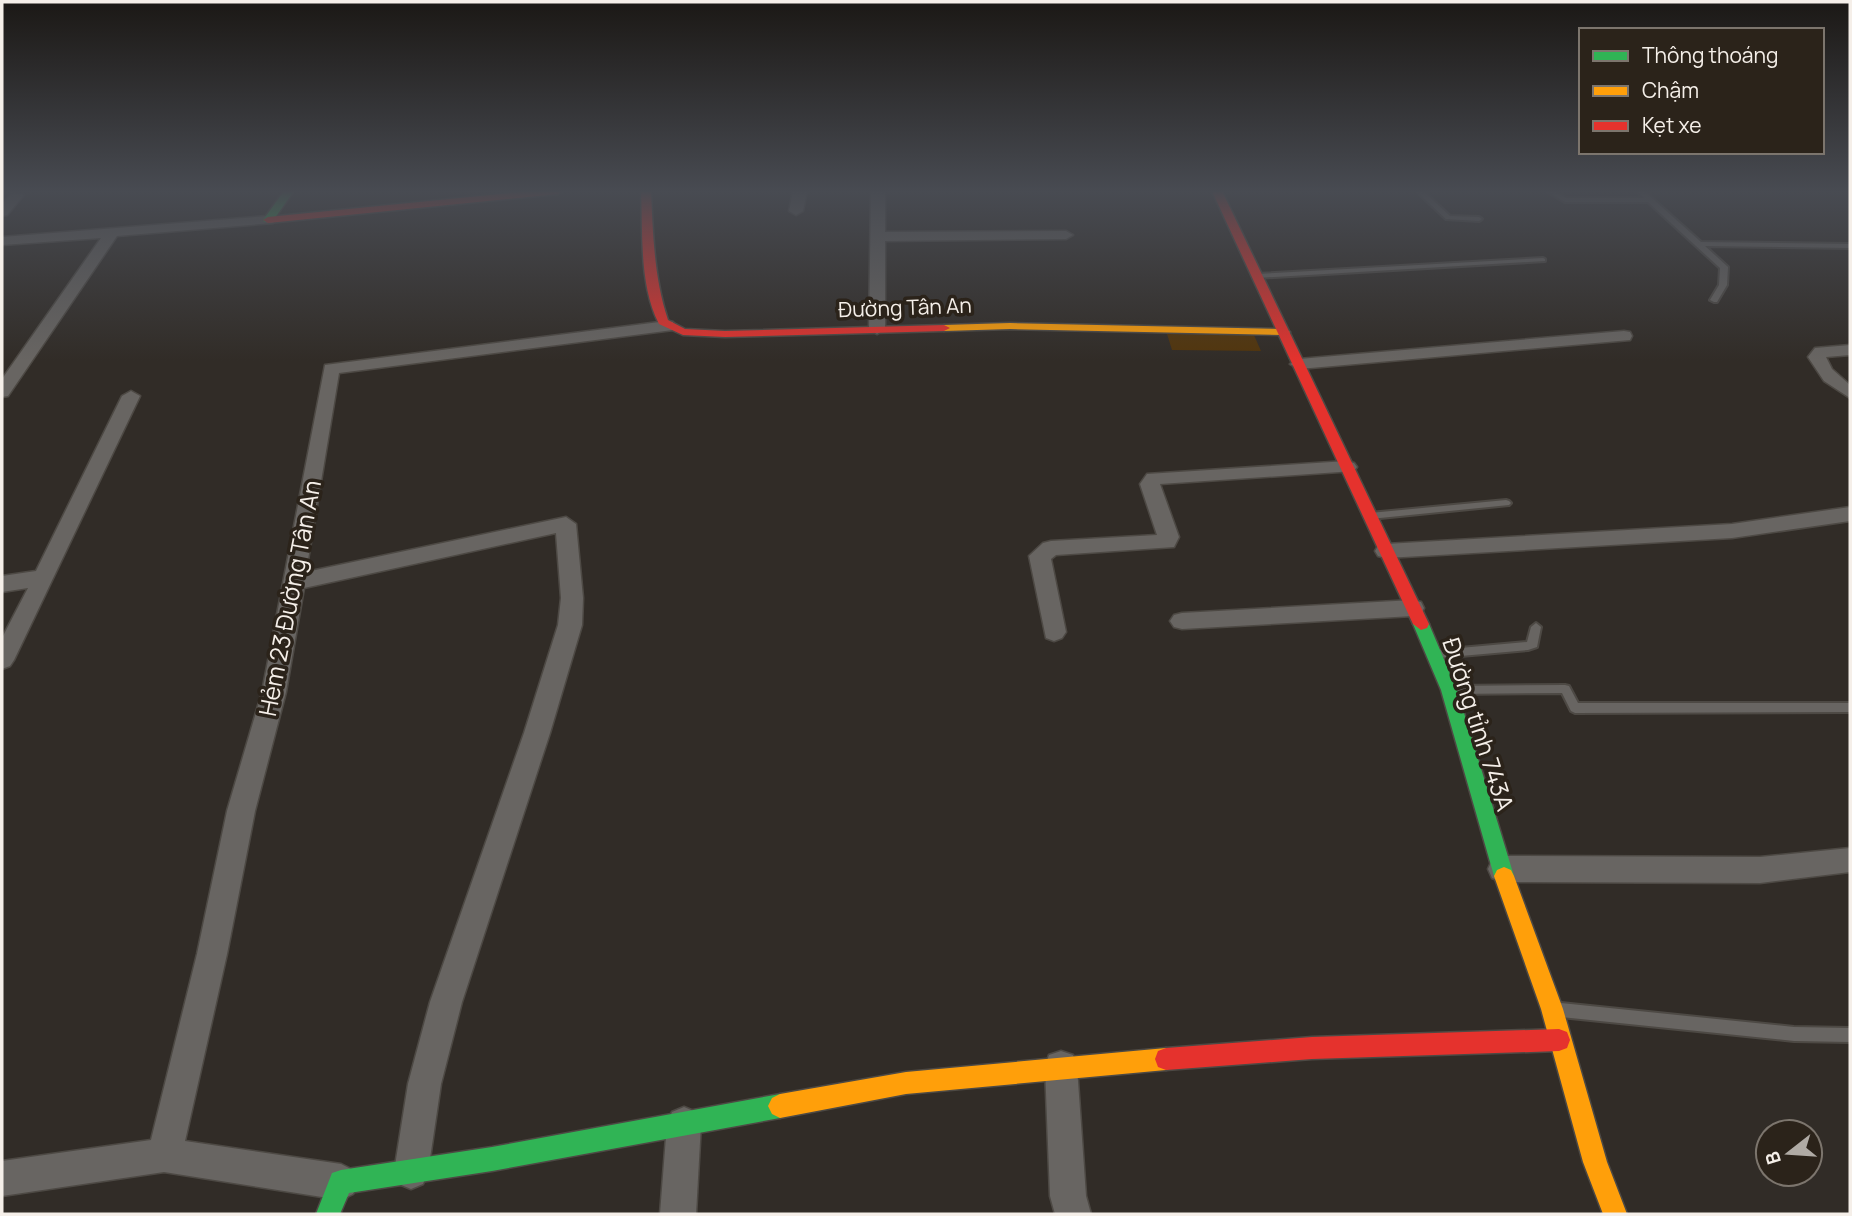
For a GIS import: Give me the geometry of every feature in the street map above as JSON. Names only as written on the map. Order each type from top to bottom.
[{"type":"street","points":[[2,392],[102,248]]},
{"type":"street","points":[[651,248],[654,291],[661,318],[667,326]]},
{"type":"street","points":[[877,248],[877,329]]},
{"type":"street","name":"Đường tỉnh 743A","points":[[1244,248],[1435,654],[1449,690],[1502,869],[1552,1009],[1595,1161],[1615,1214]]},
{"type":"street","name":"Đường Tân An","points":[[667,326],[703,334],[1021,326],[1283,332]]},
{"type":"street","name":"Hẻm 23 Đường Tân An","points":[[164,1155],[212,954],[241,811],[274,692],[331,369],[667,326]]},
{"type":"street","points":[[1299,364],[1624,336]]},
{"type":"street","points":[[1850,350],[1821,352],[1817,357],[1820,366],[1850,393]]},
{"type":"street","points":[[2,660],[131,396]]},
{"type":"street","points":[[1054,632],[1040,555],[1042,551],[1051,548],[1166,542],[1168,537],[1150,484],[1154,478],[1347,467]]},
{"type":"street","points":[[1387,551],[1732,531],[1850,514]]},
{"type":"street","points":[[294,582],[566,524],[572,598],[570,625],[521,784],[467,934],[430,1058],[411,1171]]},
{"type":"street","points":[[2,584],[44,578]]},
{"type":"street","points":[[1182,621],[1413,608]]},
{"type":"street","points":[[1502,869],[1760,870],[1850,860]]},
{"type":"street","points":[[2,1179],[164,1155],[341,1182],[906,1083],[1061,1067],[1312,1048],[1559,1040]]},
{"type":"street","points":[[1061,1067],[1068,1196],[1073,1214]]},
{"type":"street","points":[[678,1214],[684,1124]]},
{"type":"street","points":[[328,1214],[341,1182]]},
{"type":"lane","points":[[1706,248],[1724,267],[1726,276],[1714,300]]},
{"type":"lane","points":[[1257,276],[1543,260]]},
{"type":"lane","points":[[1370,516],[1506,503]]},
{"type":"lane","points":[[1435,654],[1528,646],[1533,644],[1536,627]]},
{"type":"lane","points":[[1449,690],[1565,689],[1575,708],[1850,708]]},
{"type":"lane","points":[[1552,1009],[1794,1034],[1850,1035]]},
{"type":"shaded area","points":[[1167,334],[1254,335],[1261,351],[1172,350]]},
{"type":"traffic: fast","points":[[1421,624],[1449,690],[1504,876]]},
{"type":"traffic: fast","points":[[328,1214],[341,1182],[492,1159],[780,1106]]},
{"type":"traffic: slow","points":[[944,328],[1010,326],[1284,332]]},
{"type":"traffic: slow","points":[[1504,876],[1552,1009],[1595,1162],[1615,1214]]},
{"type":"traffic: slow","points":[[780,1106],[906,1083],[1166,1059]]},
{"type":"traffic: jam","points":[[649,248],[654,290],[663,322],[683,332],[725,334],[944,328]]},
{"type":"traffic: jam","points":[[1244,248],[1421,624]]},
{"type":"traffic: jam","points":[[1166,1059],[1312,1048],[1559,1040]]}]
